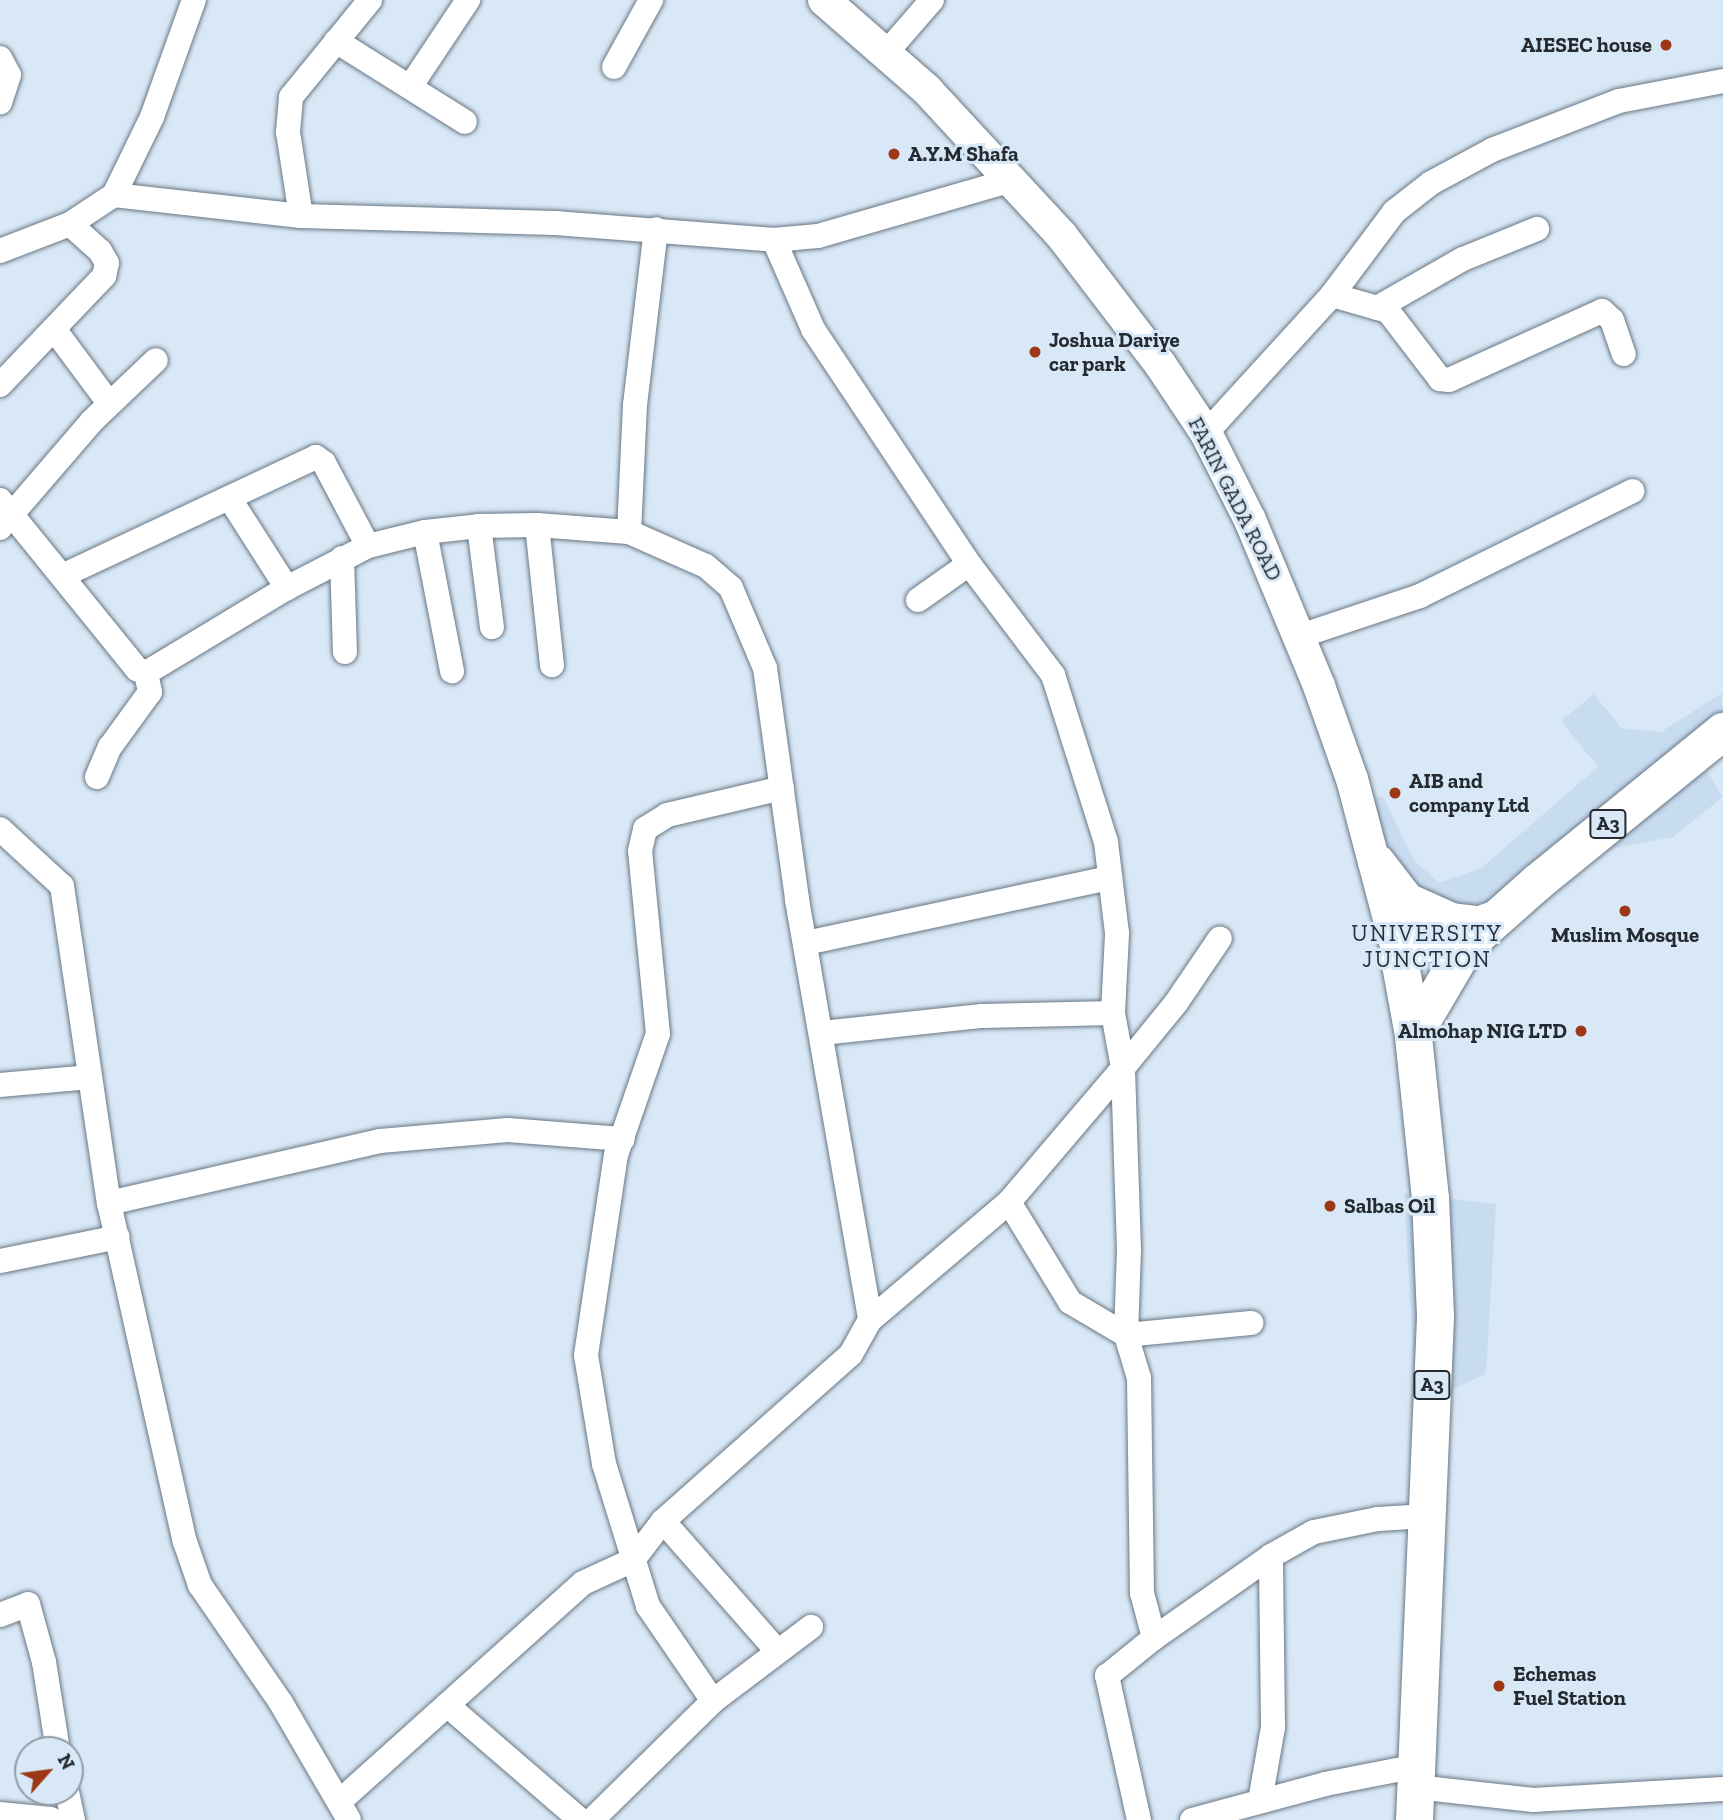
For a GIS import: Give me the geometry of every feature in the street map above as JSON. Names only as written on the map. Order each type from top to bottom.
[{"type":"highway","name":"A3","points":[[1415,1791],[1435,1316],[1430,1198],[1413,1035],[1401,964],[1478,930],[1723,731]]},
{"type":"highway","points":[[1376,862],[1406,901],[1478,930]]},
{"type":"highway","name":"A3","points":[[1413,1035],[1478,930]]},
{"type":"main road","name":"FARIN GADA ROAD","points":[[824,0],[886,52],[1012,180],[1110,297],[1206,433],[1300,636],[1352,779],[1401,964]]},
{"type":"street","points":[[0,251],[70,224],[114,195],[152,117],[194,0]]},
{"type":"street","points":[[301,216],[288,132],[291,97],[370,0]]},
{"type":"street","points":[[410,88],[468,0]]},
{"type":"street","points":[[614,67],[651,0]]},
{"type":"street","points":[[886,52],[932,0]]},
{"type":"street","points":[[336,41],[465,122]]},
{"type":"street","points":[[0,58],[9,75],[0,103]]},
{"type":"street","points":[[1206,433],[1332,295],[1394,212],[1455,170],[1492,150],[1619,101],[1723,81]]},
{"type":"street","points":[[114,195],[301,216],[394,215],[656,229],[774,240],[818,236],[1012,180]]},
{"type":"street","points":[[0,385],[104,276],[107,263],[70,224]]},
{"type":"street","points":[[629,532],[635,405],[656,229]]},
{"type":"street","points":[[1377,308],[1463,259],[1537,229]]},
{"type":"street","points":[[774,240],[813,330],[969,564],[1053,675],[1106,842],[1117,933],[1113,1013],[1123,1068],[1129,1250],[1125,1335],[1139,1378],[1142,1593],[1154,1638]]},
{"type":"street","points":[[1332,295],[1377,308],[1396,317],[1440,379],[1449,380],[1602,311],[1612,320],[1624,354]]},
{"type":"street","points":[[54,329],[109,403]]},
{"type":"street","points":[[146,673],[137,669],[64,575],[4,514],[109,403],[156,360]]},
{"type":"street","points":[[64,575],[320,458],[368,546]]},
{"type":"street","points":[[1300,636],[1420,596],[1632,492]]},
{"type":"street","points":[[230,499],[287,587]]},
{"type":"street","points":[[537,525],[552,665]]},
{"type":"street","points":[[146,673],[287,587],[342,558],[368,546],[425,532],[479,526],[537,525],[629,532],[706,566],[731,588],[765,668],[806,943],[870,1320]]},
{"type":"street","points":[[479,526],[492,627]]},
{"type":"street","points":[[425,532],[452,671]]},
{"type":"street","points":[[342,558],[345,652]]},
{"type":"street","points":[[918,600],[969,564]]},
{"type":"street","points":[[97,776],[110,747],[150,692],[146,673]]},
{"type":"street","points":[[713,1701],[648,1606],[604,1464],[586,1355],[592,1294],[623,1139],[633,1095],[658,1034],[640,851],[645,828],[667,815],[782,788]]},
{"type":"street","points":[[0,829],[62,886],[109,1203],[184,1542],[200,1585],[281,1703],[344,1811],[447,1705],[583,1583],[633,1560],[663,1521],[850,1354],[870,1320],[1009,1202],[1123,1068],[1220,938]]},
{"type":"street","points":[[806,943],[1110,878]]},
{"type":"street","points":[[822,1033],[982,1016],[1113,1013]]},
{"type":"street","points":[[0,1085],[90,1077]]},
{"type":"street","points":[[109,1203],[380,1140],[508,1130],[623,1139]]},
{"type":"street","points":[[1009,1202],[1070,1302],[1125,1335],[1251,1323]]},
{"type":"street","points":[[0,1261],[118,1237]]},
{"type":"street","points":[[1139,1820],[1107,1676],[1154,1638],[1271,1556],[1328,1527],[1427,1516]]},
{"type":"street","points":[[663,1521],[778,1652]]},
{"type":"street","points":[[1260,1801],[1273,1727],[1271,1556]]},
{"type":"street","points":[[0,1615],[28,1604],[44,1662],[56,1736]]},
{"type":"street","points":[[592,1820],[713,1701],[811,1627]]},
{"type":"street","points":[[447,1705],[580,1820]]},
{"type":"street","points":[[1192,1820],[1260,1801],[1415,1791],[1532,1800],[1723,1789]]},
{"type":"street","points":[[0,1814],[59,1820]]},
{"type":"shaded area","points":[[1722,693],[1723,743],[1700,761],[1723,797],[1673,837],[1599,851],[1499,943],[1471,978],[1387,869],[1367,801],[1383,796],[1413,859],[1439,883],[1481,868],[1598,767],[1561,721],[1594,694],[1621,728],[1661,732]]},
{"type":"shaded area","points":[[1404,1193],[1496,1204],[1486,1374],[1416,1406]]},
{"type":"place","name":"AIESEC house","points":[[1666,45]]},
{"type":"place","name":"A.Y.M Shafa","points":[[894,154]]},
{"type":"place","name":"Joshua Dariye car park","points":[[1035,352]]},
{"type":"place","name":"AIB and company Ltd","points":[[1395,793]]},
{"type":"place","name":"Muslim Mosque","points":[[1625,911]]},
{"type":"place","name":"Almohap NIG LTD","points":[[1581,1031]]},
{"type":"place","name":"Salbas Oil","points":[[1330,1206]]},
{"type":"place","name":"Echemas Fuel Station","points":[[1499,1686]]},
{"type":"district","name":"UNIVERSITY JUNCTION","points":[[1427,946]]}]
